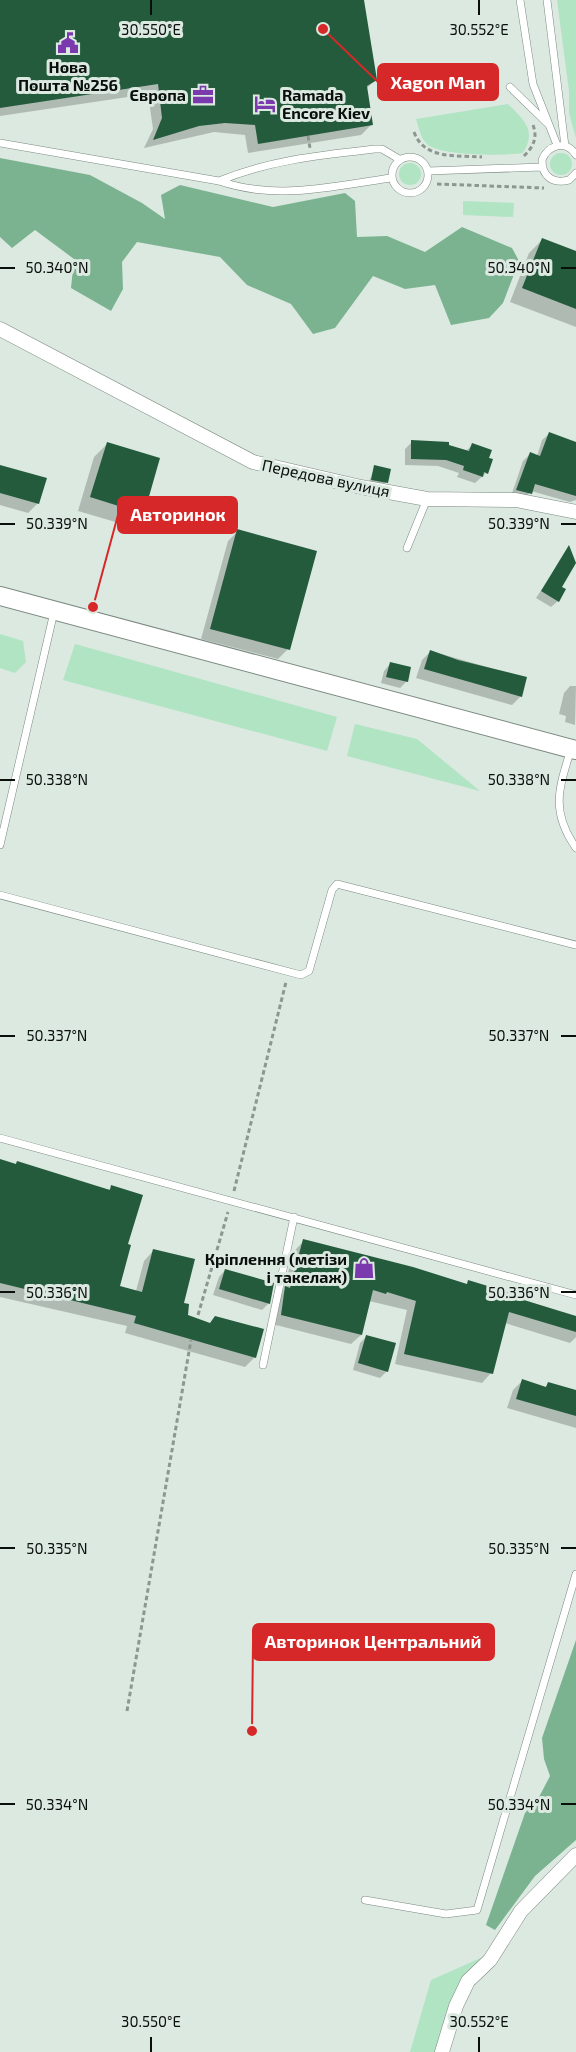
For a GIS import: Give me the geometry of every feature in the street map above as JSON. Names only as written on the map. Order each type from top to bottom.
[{"type":"street","name":"Передова вулиця","points":[[0,329],[253,462],[361,487],[427,499],[516,500],[576,512]]},
{"type":"street","points":[[0,596],[573,749]]},
{"type":"street","points":[[442,2052],[456,2006],[468,1980],[490,1959],[521,1911],[576,1855]]},
{"type":"lane","points":[[519,0],[533,84],[550,126],[561,145],[576,155]]},
{"type":"lane","points":[[547,0],[561,145]]},
{"type":"lane","points":[[510,87],[550,126]]},
{"type":"lane","points":[[0,143],[219,181],[244,190],[284,193],[391,178]]},
{"type":"lane","points":[[561,145],[545,153],[542,167],[545,175],[561,182],[576,174]]},
{"type":"lane","points":[[219,181],[252,167],[311,156],[375,149],[399,159]]},
{"type":"lane","points":[[413,156],[425,164],[428,171],[424,187],[417,192],[401,191],[391,178],[394,164],[399,159],[413,156]]},
{"type":"lane","points":[[428,171],[542,167]]},
{"type":"lane","points":[[407,548],[427,499]]},
{"type":"lane","points":[[0,845],[55,610]]},
{"type":"lane","points":[[573,749],[557,803],[566,833],[576,848]]},
{"type":"lane","points":[[0,895],[306,975],[332,890],[337,884],[576,945]]},
{"type":"lane","points":[[0,1138],[576,1295]]},
{"type":"lane","points":[[263,1365],[294,1218]]},
{"type":"lane","points":[[365,1900],[446,1914],[477,1910],[576,1575]]},
{"type":"path","points":[[513,159],[525,156],[535,144],[536,132],[532,121]]},
{"type":"path","points":[[414,132],[417,141],[434,153],[483,157]]},
{"type":"path","points":[[437,184],[553,189]]},
{"type":"path","points":[[198,1315],[231,1201],[289,972]]},
{"type":"path","points":[[127,1711],[191,1340]]},
{"type":"green space","points":[[557,0],[576,0],[576,138],[569,113],[569,91]]},
{"type":"green space","points":[[508,104],[523,120],[529,132],[523,153],[473,154],[434,148],[423,138],[416,119]]},
{"type":"green space","points":[[561,153],[569,156],[572,164],[569,172],[561,175],[553,172],[550,164],[553,156]]},
{"type":"green space","points":[[0,158],[90,175],[142,203],[165,219],[161,195],[180,185],[273,207],[345,193],[355,201],[357,237],[387,236],[425,252],[462,227],[512,248],[519,261],[503,303],[489,318],[451,325],[435,285],[405,289],[373,276],[335,328],[313,334],[291,304],[247,285],[220,257],[137,242],[122,262],[123,289],[111,311],[71,288],[74,259],[35,230],[12,248],[0,237]]},
{"type":"green space","points":[[410,163],[418,166],[421,174],[418,182],[410,185],[402,182],[399,174],[402,166]]},
{"type":"green space","points":[[463,201],[514,203],[513,217],[463,215]]},
{"type":"green space","points":[[0,634],[23,641],[26,662],[15,673],[0,668]]},
{"type":"green space","points":[[75,644],[337,717],[327,751],[63,680]]},
{"type":"green space","points":[[355,724],[417,739],[480,791],[347,756]]},
{"type":"green space","points":[[576,1640],[576,1840],[535,1876],[495,1930],[486,1925],[525,1813],[538,1799],[550,1776],[544,1759],[542,1738]]},
{"type":"green space","points":[[483,1957],[457,1991],[435,2052],[410,2052],[431,1980]]},
{"type":"building","points":[[0,0],[364,0],[377,80],[367,86],[373,125],[258,144],[255,125],[225,123],[199,126],[153,140],[162,118],[158,84],[0,108]]},
{"type":"building","points":[[542,238],[576,251],[576,309],[522,288]]},
{"type":"building","points":[[549,432],[576,442],[576,496],[535,484],[532,494],[516,490],[530,452],[540,456]]},
{"type":"building","points":[[411,440],[449,442],[449,445],[469,451],[472,443],[492,450],[489,458],[493,459],[488,474],[484,472],[483,477],[463,470],[464,466],[446,460],[411,459]]},
{"type":"building","points":[[107,442],[160,458],[144,514],[90,497]]},
{"type":"building","points":[[0,465],[47,478],[39,504],[0,493]]},
{"type":"building","points":[[374,465],[391,469],[388,483],[371,480]]},
{"type":"building","points":[[237,529],[317,551],[290,650],[210,629]]},
{"type":"building","points":[[569,545],[576,563],[562,587],[566,589],[559,602],[541,591]]},
{"type":"building","points":[[430,650],[458,660],[527,677],[522,697],[424,669]]},
{"type":"building","points":[[390,662],[411,667],[408,682],[386,677]]},
{"type":"building","points":[[0,1159],[16,1164],[17,1161],[110,1190],[111,1185],[143,1195],[128,1244],[131,1245],[120,1286],[142,1292],[153,1249],[195,1259],[184,1303],[189,1304],[188,1315],[210,1323],[215,1316],[264,1329],[256,1358],[134,1323],[136,1316],[0,1283]]},
{"type":"building","points":[[303,1239],[413,1267],[467,1284],[468,1280],[514,1294],[514,1297],[576,1316],[576,1332],[509,1312],[493,1374],[404,1354],[416,1301],[387,1292],[386,1294],[373,1290],[362,1335],[281,1315],[285,1286],[290,1288]]},
{"type":"building","points":[[225,1269],[274,1283],[270,1304],[219,1289]]},
{"type":"building","points":[[366,1335],[396,1343],[388,1372],[358,1363]]},
{"type":"building","points":[[522,1379],[546,1387],[548,1382],[576,1390],[576,1416],[516,1399]]},
{"type":"place","name":"Xagon Man","points":[[323,29]]},
{"type":"place","name":"Нова Пошта №256","points":[[68,43]]},
{"type":"place","name":"Європа","points":[[203,95]]},
{"type":"place","name":"Ramada Encore Kiev","points":[[265,104]]},
{"type":"place","name":"Авторинок","points":[[93,607]]},
{"type":"place","name":"Кріплення (метізи і такелаж)","points":[[364,1268]]},
{"type":"place","name":"Авторинок Центральний","points":[[252,1731]]}]
